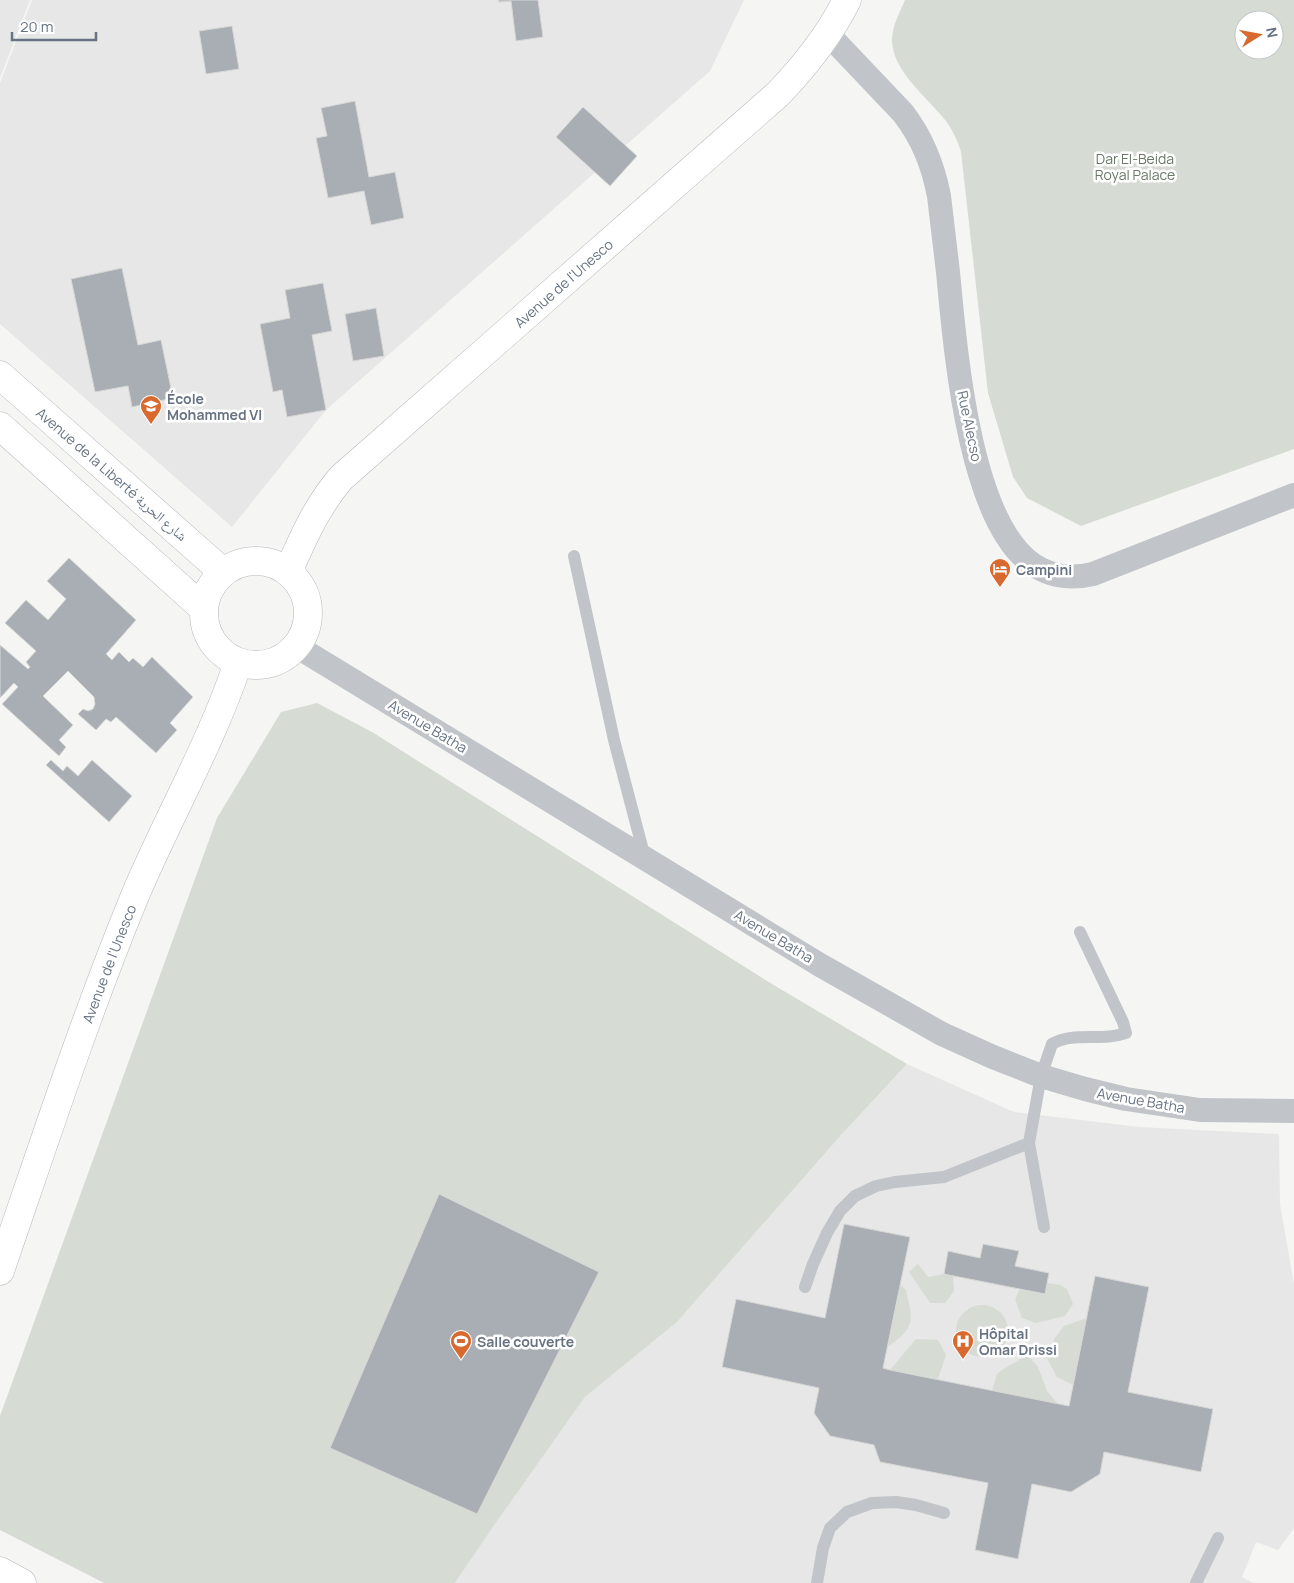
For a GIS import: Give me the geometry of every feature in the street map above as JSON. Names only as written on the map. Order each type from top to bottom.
[{"type":"main road","name":"Avenue de l'Unesco","points":[[288,572],[307,528],[322,502],[341,478],[778,94],[827,33],[847,0]]},
{"type":"main road","name":"Avenue de la Liberté شارع الحرية","points":[[0,375],[223,572]]},
{"type":"main road","points":[[0,426],[204,609]]},
{"type":"main road","points":[[252,561],[267,562],[288,572],[299,584],[307,607],[307,624],[296,646],[280,660],[270,664],[249,665],[238,663],[225,656],[214,645],[207,631],[204,609],[212,585],[223,572],[237,565],[252,561]]},
{"type":"main road","name":"Avenue de l'Unesco","points":[[0,1271],[74,1056],[113,950],[146,870],[226,701],[238,663]]},
{"type":"main road","points":[[0,1571],[22,1583]]},
{"type":"street","name":"Rue Alecso","points":[[827,33],[903,113],[914,127],[926,150],[940,196],[957,363],[979,472],[1004,530],[1022,555],[1032,564],[1055,575],[1079,577],[1104,570],[1294,495]]},
{"type":"street","name":"Avenue Batha","points":[[296,646],[820,964],[942,1034],[1041,1076],[1126,1099],[1200,1110],[1294,1111]]},
{"type":"lane","points":[[574,556],[614,740],[645,858]]},
{"type":"lane","points":[[1044,1228],[1029,1143],[1041,1076],[1052,1044],[1061,1039],[1116,1036],[1126,1033],[1124,1022],[1080,932]]},
{"type":"lane","points":[[805,1286],[827,1233],[840,1211],[854,1196],[876,1186],[944,1177],[1029,1143]]},
{"type":"lane","points":[[817,1583],[823,1548],[830,1528],[847,1512],[872,1503],[896,1502],[916,1505],[944,1513]]},
{"type":"lane","points":[[1196,1583],[1218,1538]]},
{"type":"shaded area","points":[[0,0],[30,0],[0,78]]},
{"type":"shaded area","points":[[32,0],[744,0],[710,71],[326,410],[232,527],[0,324],[0,83]]},
{"type":"shaded area","name":"Hôpital Omar Drissi","points":[[907,1064],[1014,1112],[1139,1127],[1279,1134],[1280,1204],[1294,1285],[1294,1528],[1278,1550],[1256,1542],[1242,1577],[1253,1583],[455,1583],[585,1397],[677,1322],[842,1134]]},
{"type":"green space","name":"Dar El-Beida Royal Palace","points":[[905,0],[1294,0],[1294,449],[1081,526],[1027,498],[1013,477],[988,393],[960,148],[946,121],[912,84],[898,62],[892,40],[897,19]]},
{"type":"green space","points":[[317,703],[372,732],[772,984],[907,1064],[842,1134],[677,1322],[585,1397],[455,1583],[104,1583],[0,1530],[0,1416],[217,818],[281,712]]},
{"type":"green space","points":[[918,1264],[928,1277],[944,1274],[953,1275],[954,1291],[945,1303],[930,1303],[909,1272]]},
{"type":"green space","points":[[1047,1283],[1060,1285],[1067,1289],[1073,1304],[1065,1316],[1036,1323],[1022,1318],[1015,1299],[1020,1289],[1045,1294]]},
{"type":"green space","points":[[900,1285],[906,1290],[911,1317],[910,1323],[904,1334],[888,1347]]},
{"type":"green space","points":[[977,1305],[987,1305],[1001,1312],[1008,1326],[1008,1336],[1001,1350],[987,1357],[977,1357],[967,1353],[960,1346],[956,1336],[956,1326],[960,1316],[967,1309]]},
{"type":"green space","points":[[1087,1318],[1073,1385],[1057,1377],[1047,1358],[1055,1338],[1064,1326]]},
{"type":"green space","points":[[916,1339],[938,1340],[946,1355],[938,1379],[890,1370]]},
{"type":"green space","points":[[1028,1355],[1038,1367],[1047,1391],[1058,1404],[992,1391],[997,1374]]},
{"type":"building","points":[[498,0],[538,0],[543,37],[516,41],[511,1],[499,2]]},
{"type":"building","points":[[232,26],[239,69],[206,74],[199,31]]},
{"type":"building","points":[[355,101],[369,177],[395,172],[404,218],[371,225],[364,191],[328,198],[316,138],[327,136],[321,108]]},
{"type":"building","points":[[583,107],[637,156],[610,186],[556,137]]},
{"type":"building","points":[[122,268],[138,345],[161,340],[173,398],[132,407],[128,386],[95,392],[71,279]]},
{"type":"building","points":[[323,283],[332,331],[312,335],[326,410],[287,417],[282,390],[273,392],[260,324],[290,318],[285,290]]},
{"type":"building","points":[[376,308],[384,356],[353,361],[345,314]]},
{"type":"building","points":[[69,558],[136,620],[106,654],[112,660],[119,652],[129,662],[133,658],[143,667],[152,657],[193,697],[170,723],[177,730],[156,753],[116,717],[111,722],[106,719],[96,730],[78,714],[83,709],[88,711],[93,709],[95,704],[94,697],[68,671],[43,696],[73,725],[59,740],[66,747],[59,756],[2,704],[18,687],[14,683],[0,698],[0,645],[28,669],[30,667],[26,662],[36,651],[5,623],[26,600],[48,620],[66,599],[47,581]]},
{"type":"building","points":[[51,760],[63,771],[67,766],[78,776],[92,760],[132,796],[109,822],[46,765]]},
{"type":"building","name":"Salle couverte","points":[[439,1194],[599,1272],[477,1514],[330,1448]]},
{"type":"building","points":[[844,1224],[910,1237],[883,1368],[890,1370],[1069,1406],[1095,1276],[1149,1287],[1128,1392],[1213,1409],[1201,1472],[1104,1452],[1100,1474],[1071,1492],[1032,1484],[1018,1559],[975,1550],[988,1483],[880,1462],[874,1445],[830,1436],[814,1413],[819,1388],[722,1367],[736,1299],[825,1318]]},
{"type":"building","points":[[983,1244],[1019,1251],[1015,1266],[1049,1273],[1045,1294],[944,1274],[948,1251],[980,1258]]},
{"type":"place","name":"École Mohammed VI","points":[[151,425]]},
{"type":"place","name":"Campini","points":[[1000,588]]},
{"type":"place","name":"Salle couverte","points":[[461,1360]]},
{"type":"place","name":"Hôpital Omar Drissi","points":[[963,1360]]}]
